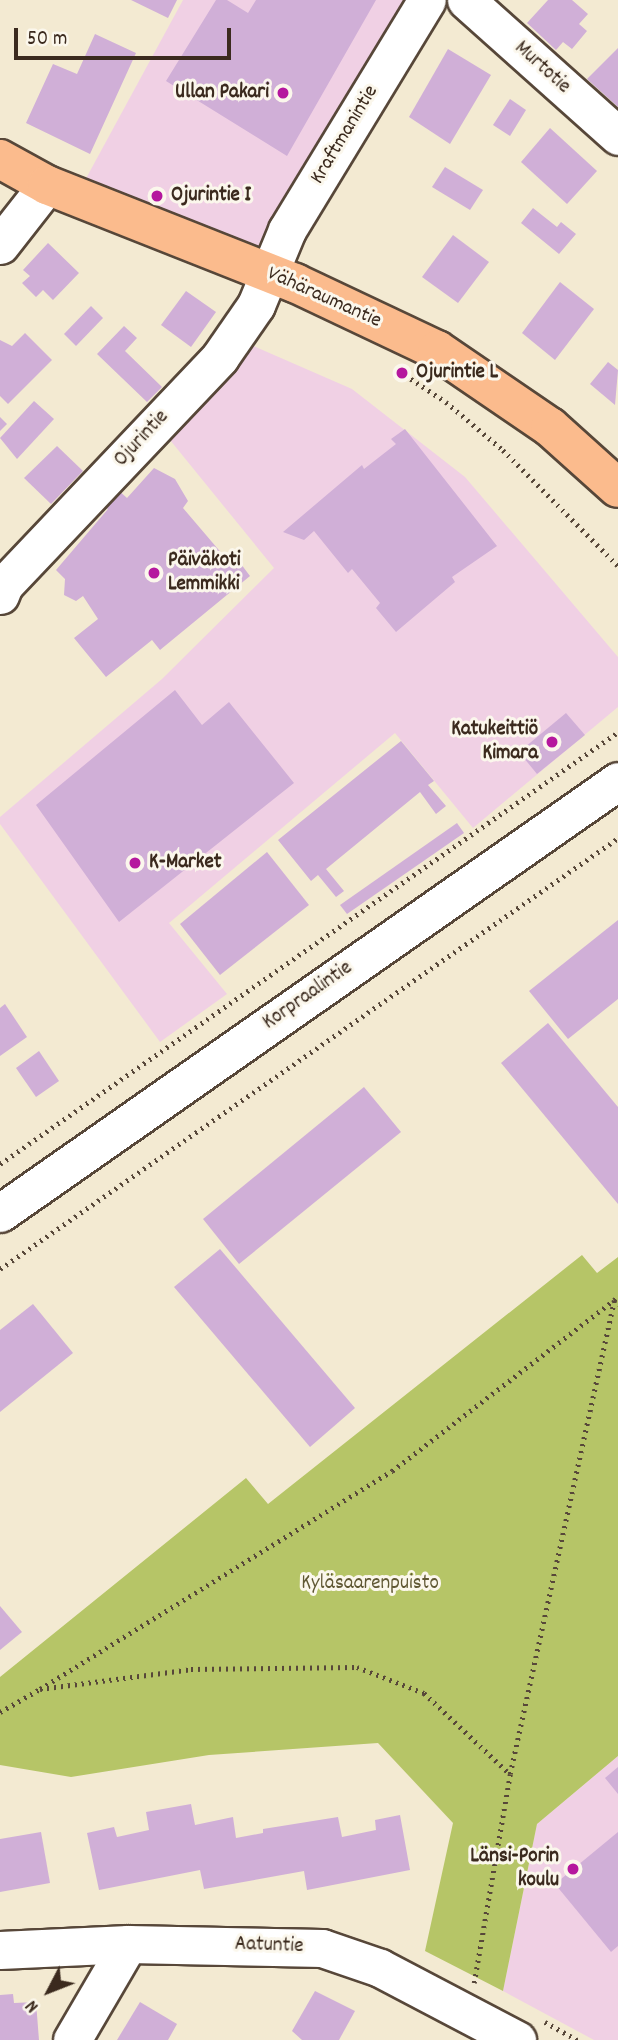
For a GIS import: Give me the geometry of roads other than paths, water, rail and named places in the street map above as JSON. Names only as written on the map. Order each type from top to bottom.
[{"type":"main road","name":"Vähäraumantie","points":[[0,159],[47,185],[272,274],[447,357],[550,427],[618,488]]},
{"type":"street","name":"Kraftmanintie","points":[[272,274],[287,230],[427,0]]},
{"type":"street","name":"Murtotie","points":[[466,0],[618,136]]},
{"type":"street","points":[[0,245],[47,185]]},
{"type":"street","name":"Ojurintie","points":[[0,595],[4,585],[220,357],[272,274]]},
{"type":"street","name":"Korpraalintie","points":[[0,1213],[618,781]]},
{"type":"street","points":[[72,2040],[128,1944]]},
{"type":"street","name":"Aatuntie","points":[[0,1950],[128,1944],[322,1948],[380,1968],[517,2040]]},
{"type":"place","name":"Ullan Pakari","points":[[283,93]]},
{"type":"place","name":"Ojurintie I","points":[[157,196]]},
{"type":"place","name":"Ojurintie L","points":[[402,373]]},
{"type":"place","name":"Päiväkoti Lemmikki","points":[[154,573]]},
{"type":"place","name":"Katukeittiö Kimara","points":[[552,742]]},
{"type":"place","name":"K-Market","points":[[135,863]]},
{"type":"place","name":"Länsi-Porin koulu","points":[[573,1869]]},
{"type":"park label","name":"Kyläsaarenpuisto","points":[[370,1584]]}]
